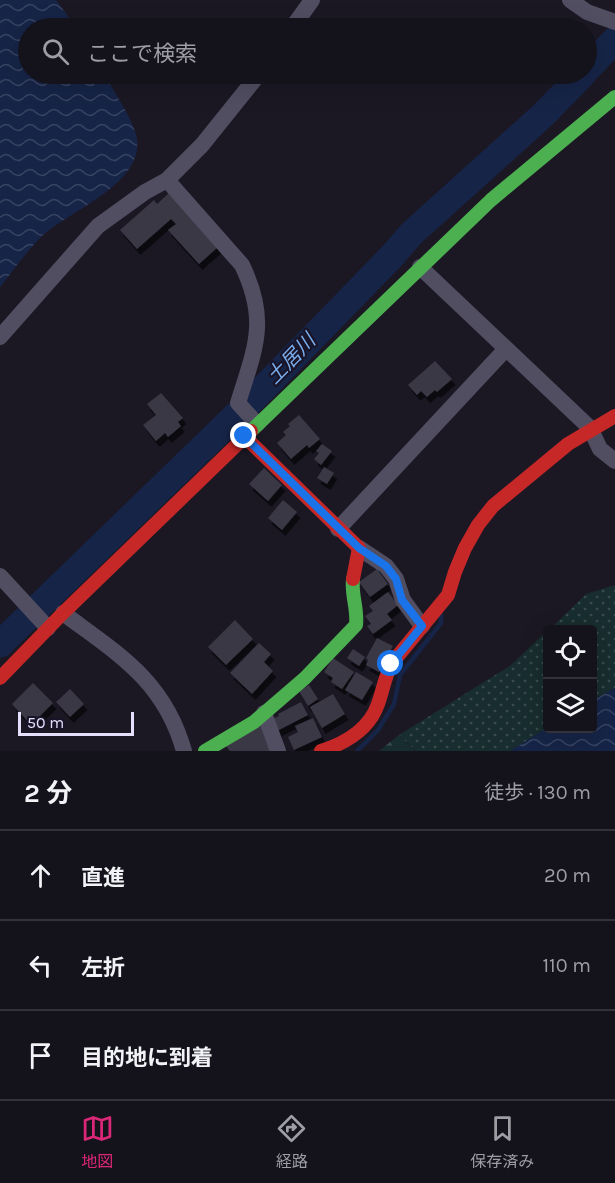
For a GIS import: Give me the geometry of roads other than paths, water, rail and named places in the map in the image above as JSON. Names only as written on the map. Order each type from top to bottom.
[{"type":"street","points":[[298,18],[312,0]]},
{"type":"street","points":[[570,0],[587,12],[615,22]]},
{"type":"street","points":[[0,337],[98,226],[145,192],[167,180],[202,145],[251,84]]},
{"type":"street","points":[[0,678],[44,623],[63,613],[244,436],[254,421],[491,200],[615,98]]},
{"type":"street","points":[[167,180],[242,265],[250,282],[258,320],[257,343],[238,403],[254,421]]},
{"type":"street","points":[[420,267],[505,350],[590,428],[600,450],[615,461]]},
{"type":"street","points":[[338,529],[505,350]]},
{"type":"street","points":[[321,751],[336,747],[357,734],[375,711],[391,664],[448,595],[450,585],[472,534],[493,506],[566,445],[590,428],[615,416]]},
{"type":"street","points":[[244,436],[338,529],[359,548],[386,566],[396,579],[402,600],[422,626]]},
{"type":"street","points":[[205,751],[254,722],[305,678],[356,625],[358,614],[352,594],[352,584],[359,548]]},
{"type":"street","points":[[0,576],[44,623]]},
{"type":"street","points":[[63,613],[136,668],[162,701],[180,735],[184,751]]},
{"type":"street","points":[[264,713],[278,751]]},
{"type":"water","points":[[0,0],[56,0],[70,18],[18,18],[18,84],[110,84],[135,131],[136,155],[128,170],[101,196],[41,237],[0,287]]},
{"type":"water","points":[[615,688],[615,751],[510,751],[543,730],[543,733],[597,733],[597,698]]},
{"type":"waterway","name":"土居川","points":[[597,59],[615,40]]},
{"type":"waterway","name":"土居川","points":[[0,644],[253,399],[411,234],[543,115],[573,84]]},
{"type":"waterway","points":[[357,751],[378,730],[394,704],[400,675],[441,623],[441,615]]}]
